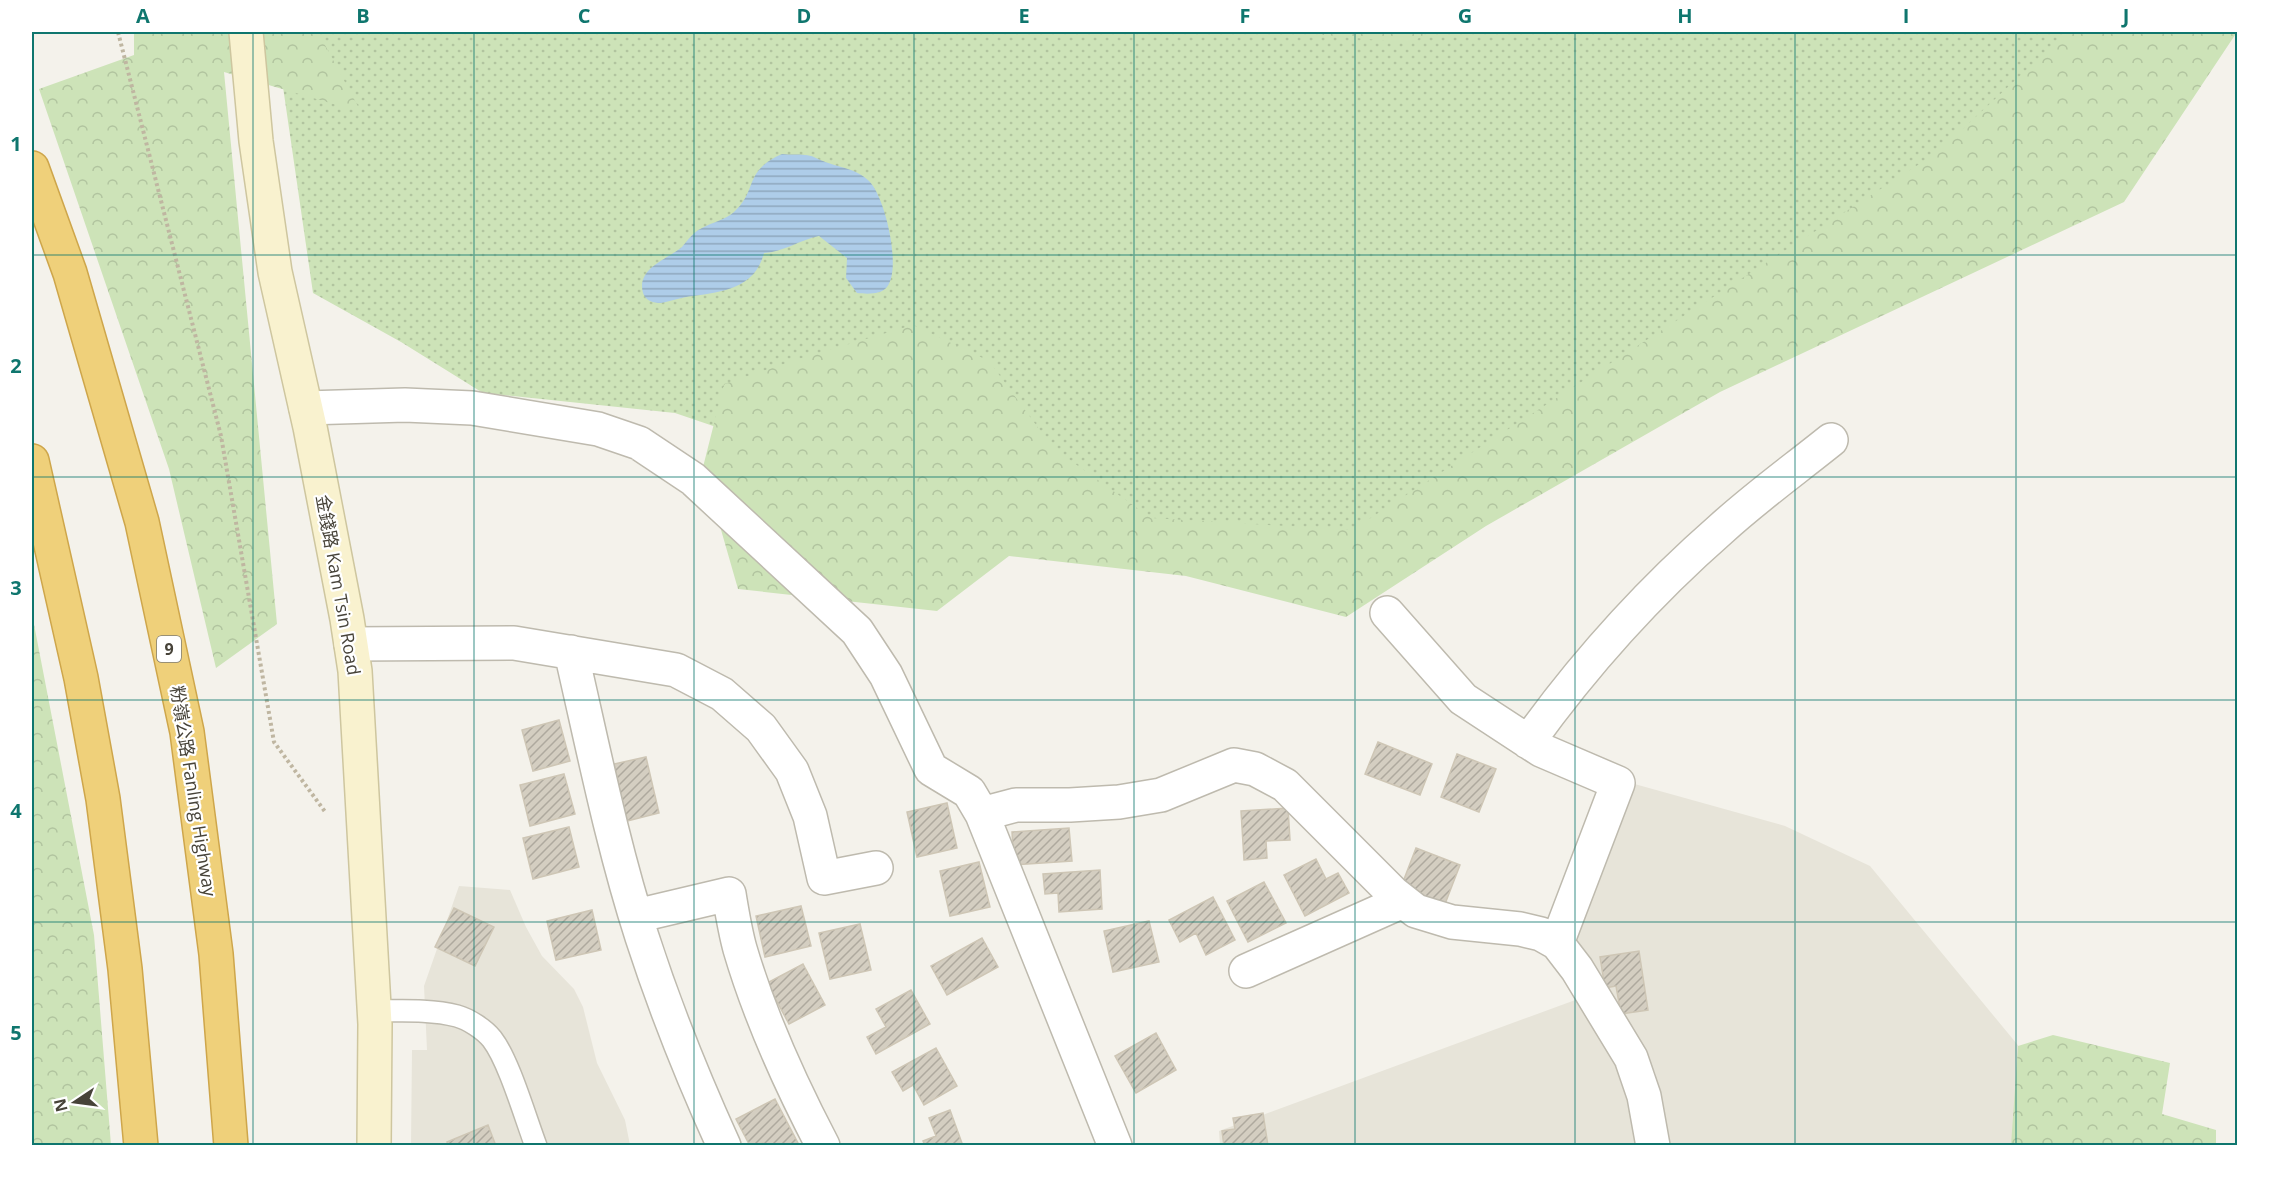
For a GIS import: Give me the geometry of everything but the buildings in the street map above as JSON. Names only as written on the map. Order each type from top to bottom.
[{"type":"highway","name":"粉嶺公路 Fanling Highway","points":[[32,168],[70,273],[142,522],[187,732],[216,954],[231,1146]]},
{"type":"highway","points":[[32,461],[81,678],[103,799],[125,969],[141,1146]]},
{"type":"street","name":"金錢路 Kam Tsin Road","points":[[246,32],[256,141],[275,272],[306,408],[355,671],[374,1011],[374,1146]]},
{"type":"street","points":[[306,408],[405,405],[472,408],[598,429],[639,443],[693,479],[857,631],[886,675],[931,769],[969,792],[982,814],[1115,1146]]},
{"type":"street","points":[[1528,742],[1565,690],[1645,602],[1721,528],[1831,440]]},
{"type":"street","points":[[1387,613],[1463,699],[1541,750],[1618,783],[1557,943]]},
{"type":"street","points":[[351,644],[513,642],[676,670],[722,694],[761,728],[792,771],[810,816],[824,878],[876,868]]},
{"type":"street","points":[[571,652],[636,916],[672,1022],[724,1146]]},
{"type":"street","points":[[982,814],[1016,805],[1070,806],[1119,802],[1161,795],[1234,765],[1255,769],[1285,785],[1403,901],[1416,911],[1452,922],[1520,928],[1541,934],[1557,943],[1577,969],[1631,1058],[1644,1096],[1653,1146]]},
{"type":"street","points":[[636,916],[729,894],[740,948],[770,1032],[795,1092],[823,1146]]},
{"type":"street","points":[[1246,971],[1403,901]]},
{"type":"lane","points":[[374,1011],[426,1012],[458,1016],[475,1025],[491,1038],[504,1061],[536,1146]]},
{"type":"path","points":[[118,32],[221,436],[274,742],[326,811],[326,820]]},
{"type":"shaded area","points":[[1631,783],[1785,826],[1870,866],[2026,1055],[2015,1145],[1669,1145],[1655,1072],[1570,938]]},
{"type":"shaded area","points":[[459,886],[510,890],[542,956],[574,989],[583,1007],[597,1063],[625,1120],[630,1145],[411,1146],[412,1050],[427,1050],[424,986]]},
{"type":"shaded area","points":[[1578,999],[1615,1054],[1641,1145],[1220,1146],[1219,1131]]},
{"type":"green space","points":[[134,32],[318,32],[361,112],[224,72],[277,624],[216,668],[169,469],[39,89],[134,55]]},
{"type":"green space","points":[[275,32],[2175,32],[1353,560],[1016,529],[675,413],[483,393],[401,342],[313,293]]},
{"type":"green space","points":[[1291,32],[1428,32],[1411,43]]},
{"type":"green space","points":[[2067,32],[2237,32],[2124,202],[1720,392],[1486,526],[1346,617],[1186,576],[1009,556],[937,611],[738,589],[703,467],[724,384],[913,325],[989,361],[1053,448],[1151,518],[1352,530],[1938,152]]},
{"type":"green space","points":[[32,614],[94,935],[111,1145],[32,1145]]},
{"type":"green space","points":[[2053,1035],[2170,1063],[2162,1114],[2216,1130],[2216,1145],[2011,1145],[2018,1046]]},
{"type":"water","points":[[782,154],[810,156],[853,171],[869,181],[881,201],[890,233],[893,265],[887,287],[877,293],[857,293],[846,278],[847,258],[819,236],[764,253],[760,265],[753,274],[745,281],[726,290],[661,303],[648,300],[643,293],[642,284],[649,271],[682,247],[699,230],[734,212],[746,196],[761,167]]}]
